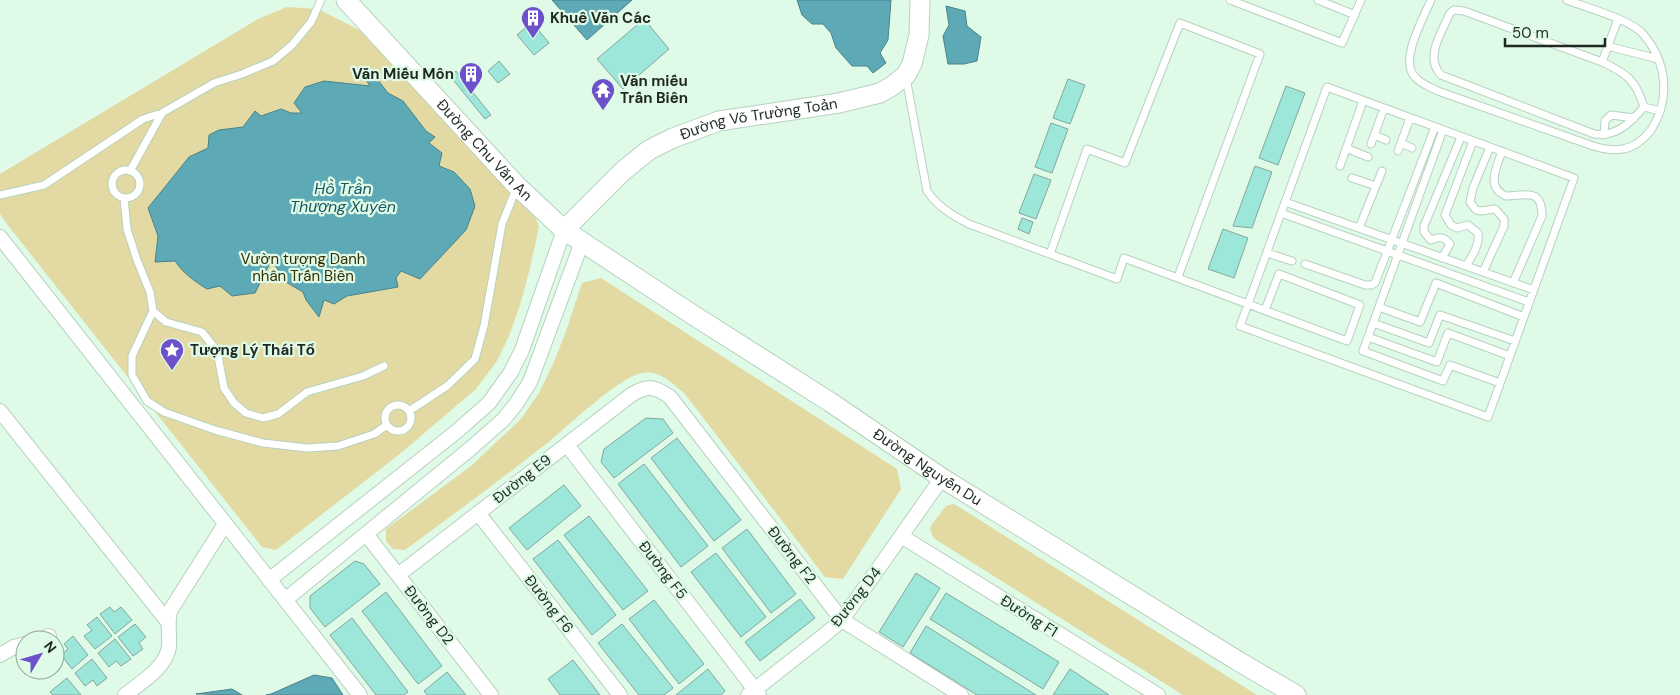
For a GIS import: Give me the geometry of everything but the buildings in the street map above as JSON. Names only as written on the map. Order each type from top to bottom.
[{"type":"main road","name":"Đường Chu Văn An","points":[[346,0],[517,186],[564,230]]},
{"type":"main road","points":[[906,75],[912,64],[919,35],[920,0]]},
{"type":"main road","name":"Đường Võ Trường Toản","points":[[564,230],[623,171],[649,150],[673,138],[719,121],[839,103],[880,93],[906,75]]},
{"type":"main road","name":"Đường Nguyễn Du","points":[[564,230],[830,402],[942,478],[1296,695]]},
{"type":"street","points":[[269,580],[456,432],[489,403],[511,372],[522,350],[564,230]]},
{"type":"street","points":[[0,237],[360,695]]},
{"type":"street","points":[[285,600],[476,444],[516,404],[530,382],[582,242]]},
{"type":"street","name":"Đường E9","points":[[398,575],[631,394],[642,388],[649,388]]},
{"type":"street","name":"Đường F2","points":[[649,388],[657,388],[670,397],[842,620],[961,695]]},
{"type":"street","points":[[0,411],[168,622]]},
{"type":"street","name":"Đường F5","points":[[566,444],[753,693]]},
{"type":"street","name":"Đường D4","points":[[753,693],[842,620],[942,478]]},
{"type":"street","name":"Đường F6","points":[[478,513],[620,695]]},
{"type":"street","points":[[125,695],[160,667],[168,647],[170,612],[225,524]]},
{"type":"street","name":"Đường D2","points":[[366,534],[491,695]]},
{"type":"street","name":"Đường F1","points":[[901,536],[1158,695]]},
{"type":"street","points":[[0,656],[15,647]]},
{"type":"lane","points":[[0,195],[44,185],[143,119],[162,113],[214,83],[273,61],[292,45],[311,22],[321,0]]},
{"type":"lane","points":[[1230,0],[1342,43],[1361,0]]},
{"type":"lane","points":[[1318,0],[1354,15]]},
{"type":"lane","points":[[1430,0],[1410,53],[1409,68],[1415,77],[1431,88],[1593,146],[1608,150],[1623,150],[1635,145],[1646,136],[1664,100],[1662,68],[1653,48],[1643,34],[1633,25],[1567,0]]},
{"type":"lane","points":[[1454,10],[1464,11],[1622,71],[1631,79],[1640,92],[1644,107],[1626,126],[1614,133],[1594,134],[1441,75],[1433,63],[1433,53],[1450,14],[1454,10]]},
{"type":"lane","points":[[1602,62],[1618,19]]},
{"type":"lane","points":[[1050,254],[1087,149],[1125,163],[1180,23],[1260,54],[1178,277]]},
{"type":"lane","points":[[1608,46],[1658,59]]},
{"type":"lane","points":[[906,75],[927,191],[935,203],[951,215],[969,224],[1117,279],[1124,258],[1347,341],[1360,306],[1278,274],[1265,310]]},
{"type":"lane","points":[[1327,87],[1363,101],[1574,178],[1488,417],[1240,326],[1327,87]]},
{"type":"lane","points":[[1340,166],[1363,101]]},
{"type":"lane","points":[[1644,107],[1660,111]]},
{"type":"lane","points":[[1371,144],[1384,108]]},
{"type":"lane","points":[[130,171],[162,113]]},
{"type":"lane","points":[[1604,135],[1605,121],[1611,116],[1634,118]]},
{"type":"lane","points":[[1398,151],[1410,118]]},
{"type":"lane","points":[[1305,264],[1365,285],[1375,283],[1439,128]]},
{"type":"lane","points":[[1439,128],[1402,243],[1363,351],[1443,382],[1450,365],[1500,383]]},
{"type":"lane","points":[[1374,134],[1386,140]]},
{"type":"lane","points":[[1442,258],[1450,244],[1442,238],[1437,237],[1431,240],[1424,232],[1424,226],[1461,136]]},
{"type":"lane","points":[[1466,266],[1478,244],[1478,233],[1468,225],[1456,228],[1451,225],[1445,215],[1473,141]]},
{"type":"lane","points":[[1401,143],[1412,148]]},
{"type":"lane","points":[[1483,272],[1504,226],[1504,219],[1495,209],[1476,210],[1470,202],[1473,188],[1490,147]]},
{"type":"lane","points":[[1346,148],[1368,158]]},
{"type":"lane","points":[[1502,152],[1493,181],[1494,187],[1506,196],[1524,194],[1535,196],[1540,202],[1542,209],[1542,216],[1513,283]]},
{"type":"lane","points":[[130,171],[137,176],[140,185],[135,195],[124,198],[114,192],[112,181],[119,172],[130,171]]},
{"type":"lane","points":[[1359,228],[1382,171]]},
{"type":"lane","points":[[1352,178],[1376,186]]},
{"type":"lane","points":[[409,411],[447,386],[475,359],[484,326],[502,224],[517,186]]},
{"type":"lane","points":[[124,198],[127,230],[150,292],[153,311],[132,356],[132,375],[147,401],[164,412],[215,430],[263,443],[307,448],[338,446],[374,434],[387,425]]},
{"type":"lane","points":[[1285,202],[1534,290]]},
{"type":"lane","points":[[1281,212],[1529,302]]},
{"type":"lane","points":[[1267,253],[1292,261]]},
{"type":"lane","points":[[1379,307],[1420,322],[1436,283],[1524,317]]},
{"type":"lane","points":[[153,311],[166,322],[202,332],[217,351],[224,388],[234,403],[246,413],[263,418],[278,414],[307,392],[362,376],[384,366]]},
{"type":"lane","points":[[1373,323],[1429,343],[1440,315],[1515,341]]},
{"type":"lane","points":[[1368,337],[1437,362],[1448,333],[1510,356]]},
{"type":"lane","points":[[393,406],[402,406],[409,411],[411,420],[406,429],[396,431],[387,425],[385,420],[386,414],[393,406]]},
{"type":"green space","name":"Vườn tượng Danh nhân Trấn Biên","points":[[287,7],[318,9],[363,32],[535,217],[539,227],[520,305],[509,336],[497,361],[476,389],[401,453],[276,550],[262,547],[10,228],[0,214],[0,174],[258,19]]},
{"type":"green space","points":[[601,278],[897,469],[901,489],[843,579],[825,577],[685,394],[665,378],[654,373],[642,373],[621,383],[533,454],[405,550],[393,549],[386,541],[386,529],[471,466],[521,419],[539,393],[553,364],[582,283]]},
{"type":"green space","points":[[954,504],[1257,695],[1183,695],[938,541],[933,537],[930,529],[932,524],[946,506]]},
{"type":"water","points":[[552,0],[632,0],[587,40]]},
{"type":"water","points":[[797,0],[891,0],[888,40],[880,53],[886,63],[873,73],[867,66],[852,66],[836,48],[831,33],[823,24],[812,24],[802,15]]},
{"type":"water","points":[[946,6],[965,11],[967,26],[981,37],[977,61],[964,64],[948,64],[943,36],[949,25]]},
{"type":"water","name":"Hồ Trần Thượng Xuyên","points":[[364,77],[377,79],[388,93],[403,101],[426,131],[435,137],[429,143],[442,153],[439,166],[454,172],[470,189],[475,206],[466,230],[420,279],[401,271],[396,278],[398,287],[347,296],[334,304],[324,300],[319,317],[306,300],[303,292],[284,281],[272,259],[255,293],[232,296],[220,286],[207,289],[189,276],[175,261],[155,262],[158,236],[148,208],[189,157],[208,148],[209,135],[219,130],[243,127],[255,111],[261,116],[281,109],[291,113],[302,113],[294,103],[305,87],[324,81],[370,86]]},
{"type":"water","points":[[314,675],[332,678],[343,695],[266,695],[271,694]]},
{"type":"water","points":[[232,689],[242,695],[196,694]]},
{"type":"place","name":"Khuê Văn Các","points":[[533,39]]},
{"type":"place","name":"Văn Miếu Môn","points":[[471,95]]},
{"type":"place","name":"Văn miếu Trấn Biên","points":[[603,111]]},
{"type":"place","name":"Tượng Lý Thái Tổ","points":[[172,371]]}]
